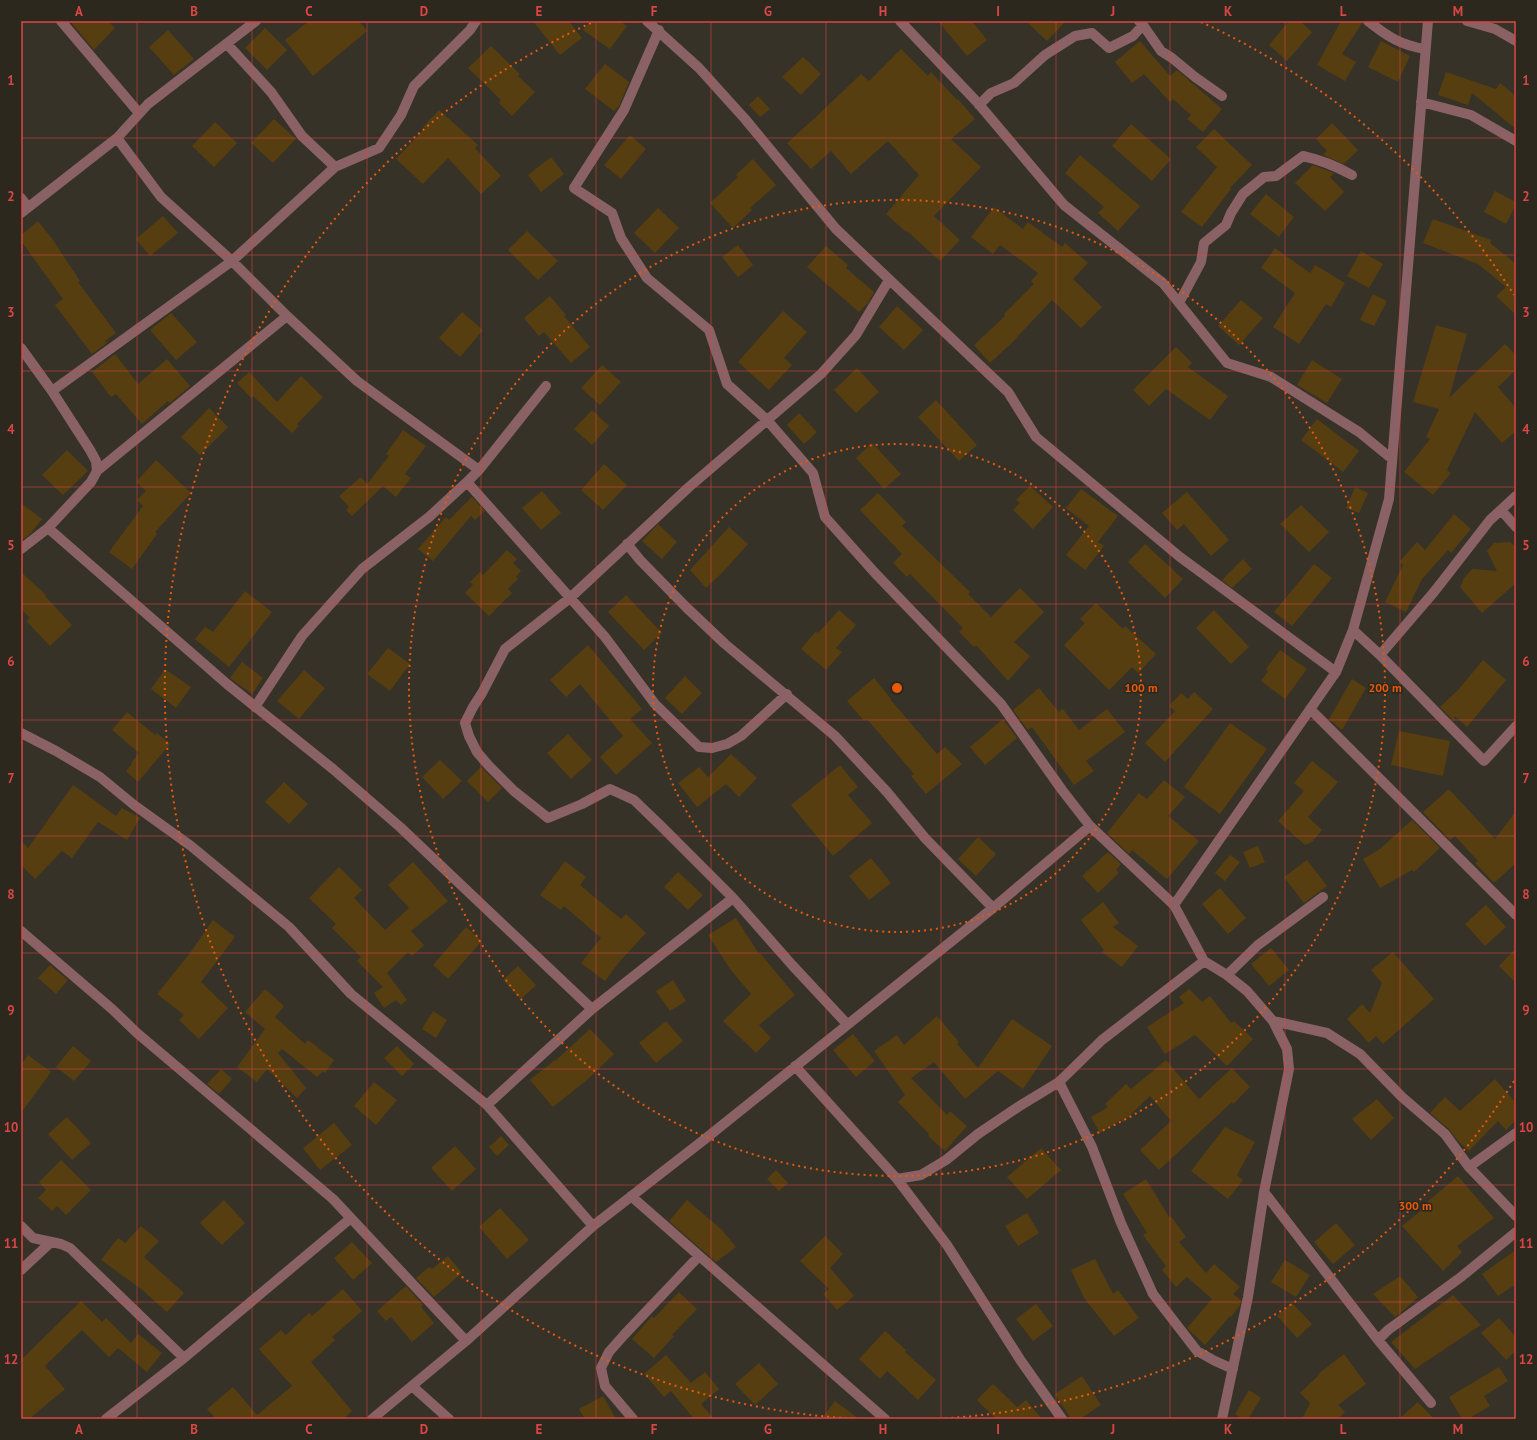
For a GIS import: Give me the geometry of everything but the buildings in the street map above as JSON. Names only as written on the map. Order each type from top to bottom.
[{"type":"street","points":[[61,21],[139,113]]},
{"type":"street","points":[[21,198],[24,210],[117,138],[148,104],[256,21]]},
{"type":"street","points":[[52,391],[232,261],[335,166],[379,148],[401,115],[414,86],[470,30],[476,21]]},
{"type":"street","points":[[647,21],[659,30],[700,68],[745,119],[836,229],[1008,392],[1036,436],[1180,557],[1336,672]]},
{"type":"street","points":[[900,21],[979,105],[1064,205],[1163,283],[1227,363],[1271,377],[1359,432],[1392,459]]},
{"type":"street","points":[[1368,21],[1386,35],[1409,47],[1425,49]]},
{"type":"street","points":[[1174,905],[1336,672],[1353,630],[1389,499],[1428,21]]},
{"type":"street","points":[[1467,21],[1495,29],[1516,40]]},
{"type":"street","points":[[979,105],[991,93],[1014,83],[1045,55],[1075,36],[1092,33],[1109,48],[1133,36],[1141,23],[1161,51],[1222,96]]},
{"type":"street","points":[[659,30],[624,110],[574,188],[612,213],[621,238],[647,278],[709,330],[727,384],[767,420],[813,473],[825,517],[875,573],[1001,704],[1062,790],[1090,826],[1174,905],[1204,961],[1227,975],[1247,991],[1273,1021],[1287,1049],[1289,1069],[1264,1192],[1248,1296],[1222,1419]]},
{"type":"street","points":[[227,44],[271,92],[302,136],[335,166]]},
{"type":"street","points":[[1421,102],[1472,115],[1516,141]]},
{"type":"street","points":[[117,138],[161,197],[232,261],[287,316],[357,381],[479,470]]},
{"type":"street","points":[[1179,303],[1200,262],[1204,243],[1226,224],[1242,194],[1264,177],[1276,176],[1303,156],[1318,159],[1352,175]]},
{"type":"street","points":[[847,1024],[733,898],[634,800],[610,789],[582,804],[548,818],[514,791],[477,752],[469,736],[465,723],[505,649],[570,598],[689,486],[821,374],[856,335],[889,280]]},
{"type":"street","points":[[21,549],[48,528],[91,482],[97,471],[287,316]]},
{"type":"street","points":[[21,348],[52,391],[90,450],[96,461],[97,471]]},
{"type":"street","points":[[255,707],[302,636],[362,569],[429,517],[467,482],[479,470],[546,386]]},
{"type":"street","points":[[467,482],[605,637],[655,704],[699,747],[712,748],[727,744],[741,736],[787,694]]},
{"type":"street","points":[[1380,655],[1434,592],[1490,520],[1516,496]]},
{"type":"street","points":[[1500,510],[1516,527]]},
{"type":"street","points":[[48,528],[227,684],[333,769],[400,827],[592,1009]]},
{"type":"street","points":[[627,544],[640,560],[725,644],[787,694],[835,736],[887,792],[925,838],[993,908]]},
{"type":"street","points":[[1353,630],[1380,655],[1484,761],[1516,726]]},
{"type":"street","points":[[1310,709],[1516,915]]},
{"type":"street","points":[[21,733],[56,751],[100,778],[134,805],[191,846],[289,927],[351,994],[487,1105],[593,1226]]},
{"type":"street","points":[[372,1419],[466,1341],[593,1226],[705,1139],[993,908],[1090,826]]},
{"type":"street","points":[[1227,975],[1258,945],[1323,897]]},
{"type":"street","points":[[487,1105],[592,1009],[733,898]]},
{"type":"street","points":[[21,931],[112,1009],[153,1047],[333,1199],[466,1341]]},
{"type":"street","points":[[897,1179],[921,1175],[946,1160],[978,1134],[1018,1106],[1059,1082],[1102,1040],[1204,961]]},
{"type":"street","points":[[1273,1021],[1327,1033],[1360,1054],[1402,1097],[1445,1134],[1469,1167],[1516,1216]]},
{"type":"street","points":[[795,1066],[897,1179],[947,1245],[1021,1361],[1062,1419]]},
{"type":"street","points":[[1059,1082],[1092,1147],[1121,1223],[1153,1294],[1197,1350],[1215,1361],[1233,1369]]},
{"type":"street","points":[[1469,1167],[1516,1133]]},
{"type":"street","points":[[1264,1192],[1378,1340],[1431,1403]]},
{"type":"street","points":[[631,1196],[885,1419]]},
{"type":"street","points":[[106,1419],[184,1358],[351,1218]]},
{"type":"street","points":[[21,1226],[33,1238],[61,1244],[70,1248],[184,1358]]},
{"type":"street","points":[[1378,1340],[1388,1330],[1461,1277],[1516,1232]]},
{"type":"street","points":[[21,1270],[51,1242]]},
{"type":"street","points":[[633,1419],[605,1386],[602,1368],[609,1352],[619,1340],[699,1256]]},
{"type":"street","points":[[412,1386],[449,1419]]}]
